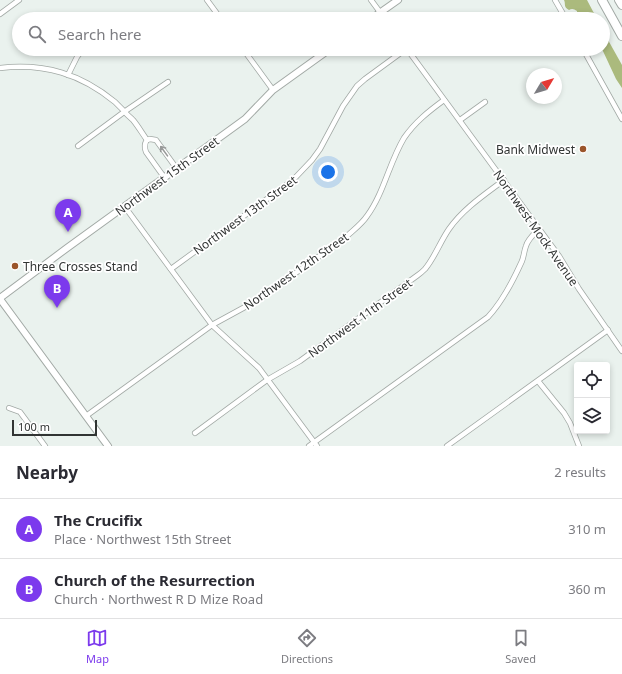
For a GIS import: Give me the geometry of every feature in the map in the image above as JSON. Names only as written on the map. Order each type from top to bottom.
[{"type":"highway","points":[[602,0],[609,12]]},
{"type":"highway","points":[[619,0],[622,5]]},
{"type":"highway","points":[[610,14],[622,36]]},
{"type":"street","points":[[0,14],[2,11],[19,0]]},
{"type":"street","points":[[207,0],[216,12]]},
{"type":"street","points":[[371,0],[381,12],[398,0]]},
{"type":"street","points":[[555,0],[562,12]]},
{"type":"street","points":[[68,74],[78,56]]},
{"type":"street","points":[[248,56],[273,90]]},
{"type":"street","name":"Northwest 15th Street","points":[[0,298],[245,119],[273,90],[320,56]]},
{"type":"street","name":"Northwest 13th Street","points":[[170,269],[293,180],[320,149],[343,106],[357,86],[396,56]]},
{"type":"street","name":"Northwest Mock Avenue","points":[[411,56],[460,120],[559,256],[579,289],[622,351]]},
{"type":"street","points":[[587,56],[622,119]]},
{"type":"street","points":[[0,68],[16,67],[54,70],[80,79],[92,85],[116,103],[132,118],[147,140]]},
{"type":"street","points":[[78,146],[168,82]]},
{"type":"street","name":"Northwest 12th Street","points":[[86,416],[212,325],[256,301],[345,238],[364,220],[376,202],[397,152],[405,138],[423,116],[444,100]]},
{"type":"street","points":[[460,120],[485,102]]},
{"type":"street","points":[[147,140],[156,140],[177,169]]},
{"type":"street","points":[[147,140],[144,148],[164,177]]},
{"type":"street","name":"Northwest 11th Street","points":[[195,433],[267,380],[300,361],[418,275],[425,269],[458,217],[504,180]]},
{"type":"street","points":[[125,207],[212,325],[259,368],[316,444]]},
{"type":"street","points":[[309,446],[316,444],[488,317],[500,303],[522,260],[526,245],[530,238],[539,229]]},
{"type":"street","points":[[0,298],[108,446]]},
{"type":"street","points":[[448,446],[608,330]]},
{"type":"street","points":[[538,381],[564,413],[579,446]]},
{"type":"street","points":[[9,408],[20,412],[45,446]]},
{"type":"green space","points":[[564,0],[587,0],[593,12],[577,12],[573,9],[569,10],[565,5]]},
{"type":"green space","points":[[610,44],[622,65],[622,88],[605,56],[610,56]]},
{"type":"place","name":"Bank Midwest","points":[[583,149]]},
{"type":"place","name":"The Crucifix","points":[[68,232]]},
{"type":"place","name":"Three Crosses Stand","points":[[15,266]]},
{"type":"place","name":"Church of the Resurrection","points":[[57,308]]}]
